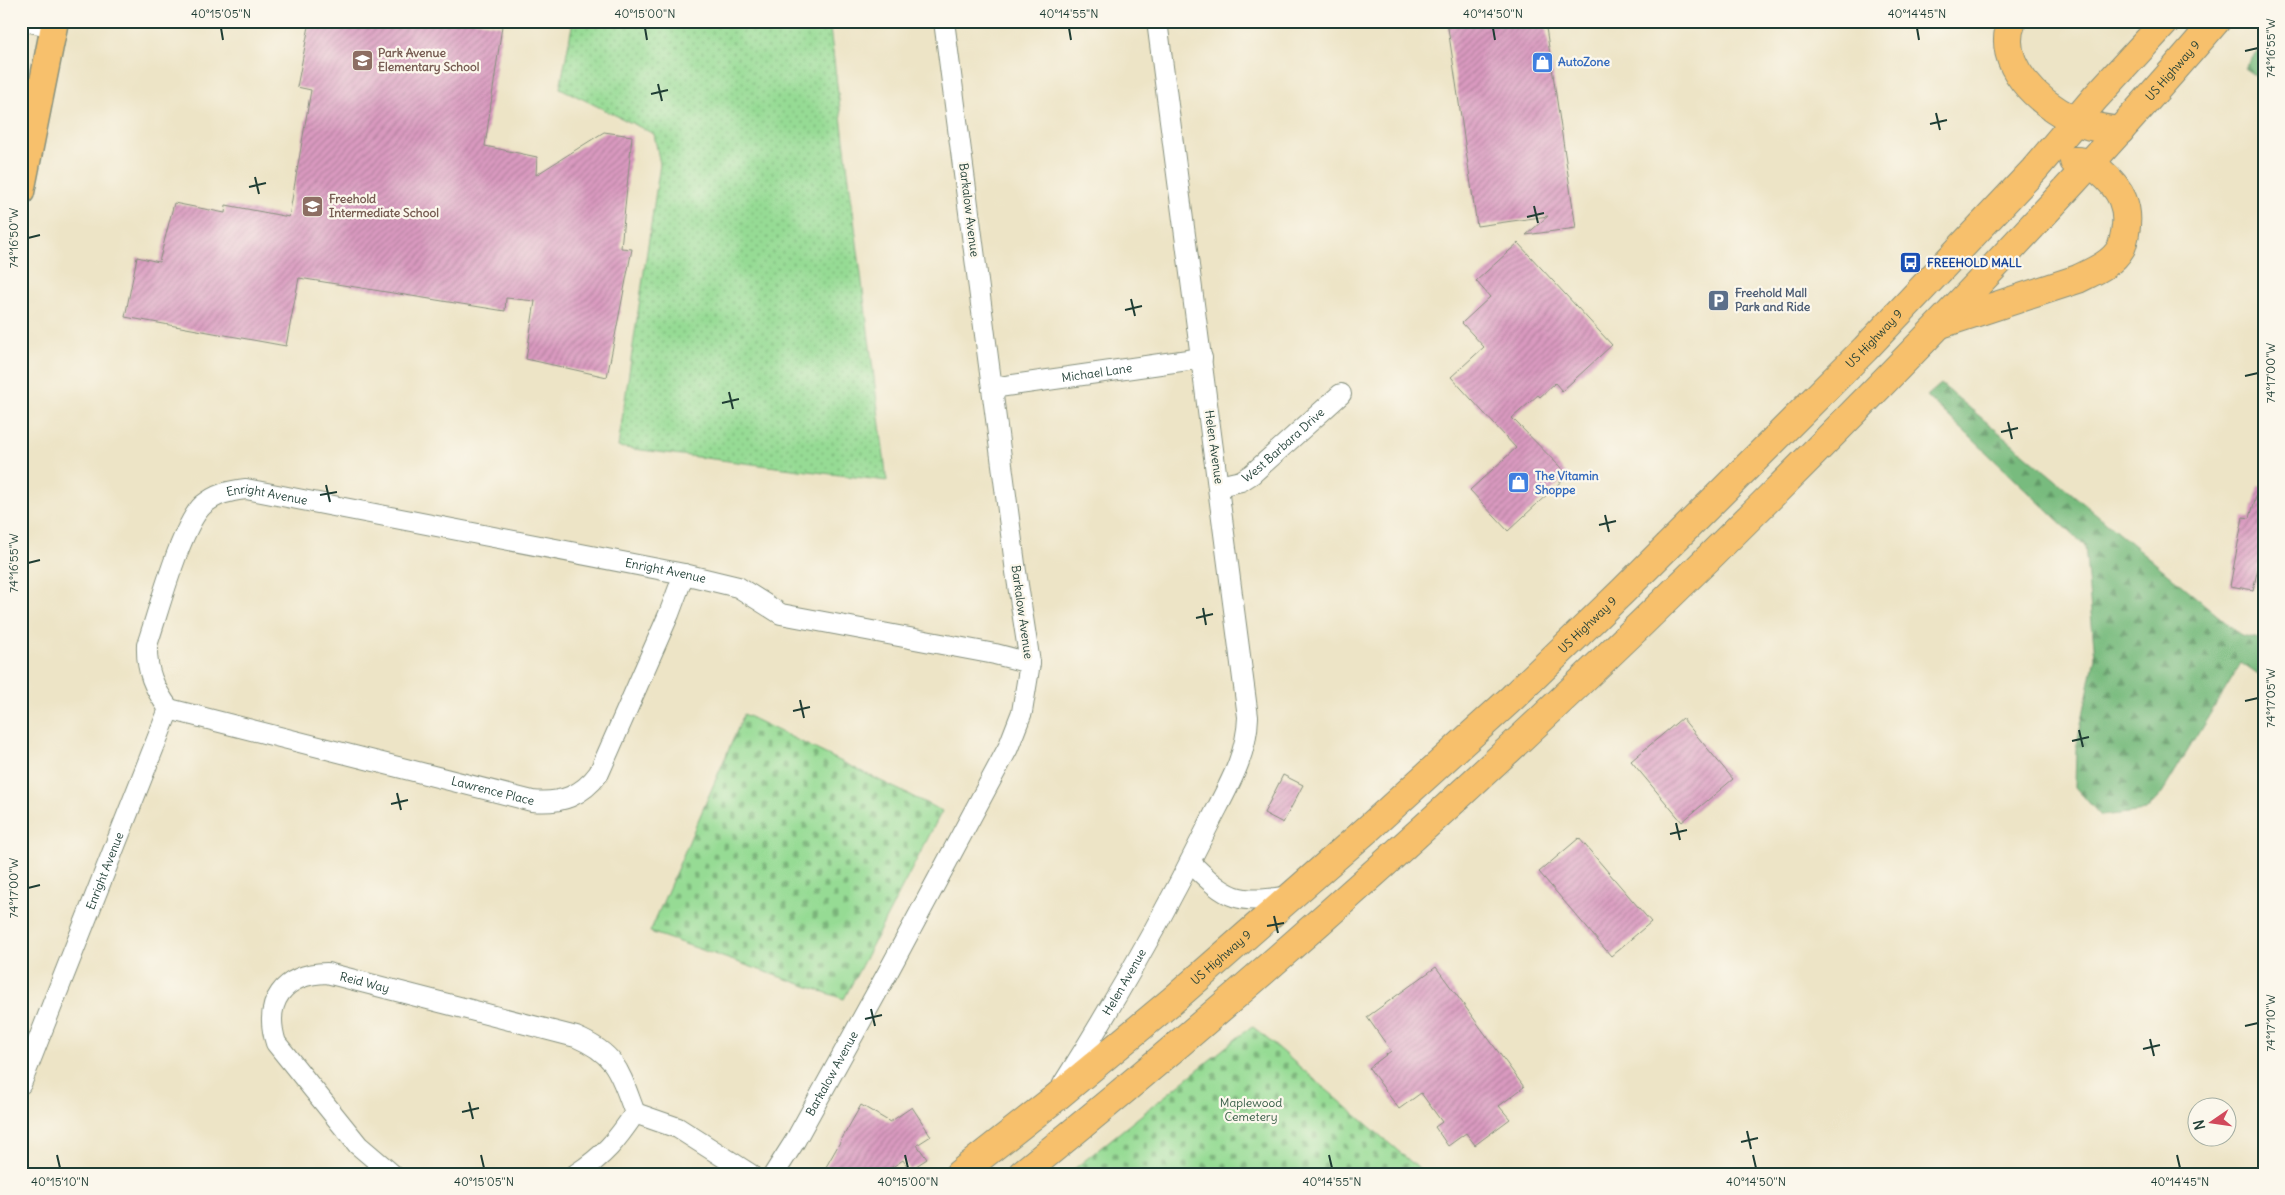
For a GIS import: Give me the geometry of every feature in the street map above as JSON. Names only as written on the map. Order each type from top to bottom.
[{"type":"highway","points":[[2012,21],[2008,37],[2009,53],[2014,68],[2021,78],[2048,104],[2075,121],[2120,131]]},
{"type":"highway","name":"US Highway 9","points":[[959,1174],[1053,1100],[1173,1000],[1498,711],[1616,598],[1865,349],[2034,170],[2075,121],[2166,21]]},
{"type":"highway","name":"US Highway 9","points":[[1022,1174],[1251,982],[1385,865],[1645,623],[1865,403],[1940,324],[2091,163],[2216,21]]},
{"type":"highway","points":[[1940,324],[2078,279],[2100,269],[2112,260],[2122,246],[2127,212],[2118,189],[2091,163],[2081,161],[2060,162],[2034,170]]},
{"type":"main road","points":[[21,192],[54,24]]},
{"type":"street","points":[[25,21],[54,24]]},
{"type":"street","name":"Barkalow Avenue","points":[[774,1174],[795,1141],[884,981],[1008,748],[1022,712],[1030,663],[1016,572],[944,21]]},
{"type":"street","name":"Helen Avenue","points":[[1053,1100],[1095,1033],[1190,862],[1237,769],[1248,733],[1248,717],[1219,486],[1157,21]]},
{"type":"street","name":"Michael Lane","points":[[992,388],[1202,358]]},
{"type":"street","name":"West Barbara Drive","points":[[1219,486],[1242,481],[1252,474],[1341,394]]},
{"type":"street","name":"Enright Avenue","points":[[21,1084],[169,709],[150,678],[146,660],[147,645],[191,520],[202,506],[213,497],[228,491],[246,489],[684,574],[738,587],[781,614],[985,652],[1030,663]]},
{"type":"street","name":"Lawrence Place","points":[[169,709],[532,801],[547,803],[563,800],[577,794],[592,783],[599,773],[669,614],[684,574]]},
{"type":"street","points":[[1190,862],[1214,885],[1238,899],[1264,900],[1292,896]]},
{"type":"street","name":"Reid Way","points":[[392,1174],[358,1145],[276,1043],[272,1028],[273,1007],[286,986],[299,977],[311,973],[327,973],[576,1037],[594,1045],[607,1054],[619,1069],[635,1113]]},
{"type":"street","points":[[576,1174],[603,1155],[616,1142],[635,1113],[678,1128],[750,1174]]},
{"type":"green space","points":[[573,21],[829,21],[887,481],[618,447],[660,164],[654,134],[560,88]]},
{"type":"green space","points":[[2264,44],[2264,82],[2244,68]]},
{"type":"green space","points":[[1941,384],[2241,635],[2264,640],[2264,679],[2241,663],[2162,793],[2146,811],[2101,816],[2075,787],[2076,749],[2095,657],[2085,546],[1927,396]]},
{"type":"green space","points":[[744,714],[942,811],[844,999],[650,932]]},
{"type":"green space","name":"Maplewood Cemetery","points":[[1252,1026],[1425,1174],[1068,1174]]},
{"type":"building","points":[[310,21],[474,21],[502,26],[485,146],[537,157],[536,175],[604,132],[632,136],[621,248],[632,249],[607,377],[526,359],[535,301],[506,298],[505,311],[299,278],[286,346],[125,317],[137,257],[159,262],[174,203],[225,213],[226,205],[289,217],[311,90],[297,87]]},
{"type":"building","points":[[1447,21],[1545,21],[1576,228],[1526,235],[1548,216],[1477,226]]},
{"type":"building","points":[[1518,243],[1612,345],[1562,391],[1555,383],[1512,418],[1568,475],[1508,531],[1470,490],[1516,448],[1451,377],[1484,347],[1462,323],[1490,297],[1476,281]]},
{"type":"building","points":[[2259,485],[2264,486],[2264,542],[2253,590],[2230,586],[2243,517],[2250,518]]},
{"type":"building","points":[[1682,718],[1733,779],[1682,822],[1631,761]]},
{"type":"building","points":[[1283,775],[1303,785],[1283,823],[1264,813]]},
{"type":"building","points":[[1579,838],[1651,922],[1611,956],[1539,872]]},
{"type":"building","points":[[1436,967],[1524,1087],[1499,1106],[1510,1119],[1475,1145],[1466,1133],[1448,1146],[1435,1127],[1442,1122],[1421,1093],[1399,1109],[1369,1068],[1391,1051],[1367,1017]]},
{"type":"building","points":[[861,1105],[890,1122],[912,1107],[931,1136],[917,1145],[927,1159],[910,1170],[903,1160],[882,1174],[822,1174]]},
{"type":"place","name":"Park Avenue Elementary School","points":[[362,60]]},
{"type":"place","name":"AutoZone","points":[[1542,62]]},
{"type":"place","name":"Freehold Intermediate School","points":[[313,206]]},
{"type":"place","name":"FREEHOLD MALL","points":[[1911,263]]},
{"type":"place","name":"Freehold Mall Park and Ride","points":[[1719,300]]},
{"type":"place","name":"The Vitamin Shoppe","points":[[1519,483]]}]
